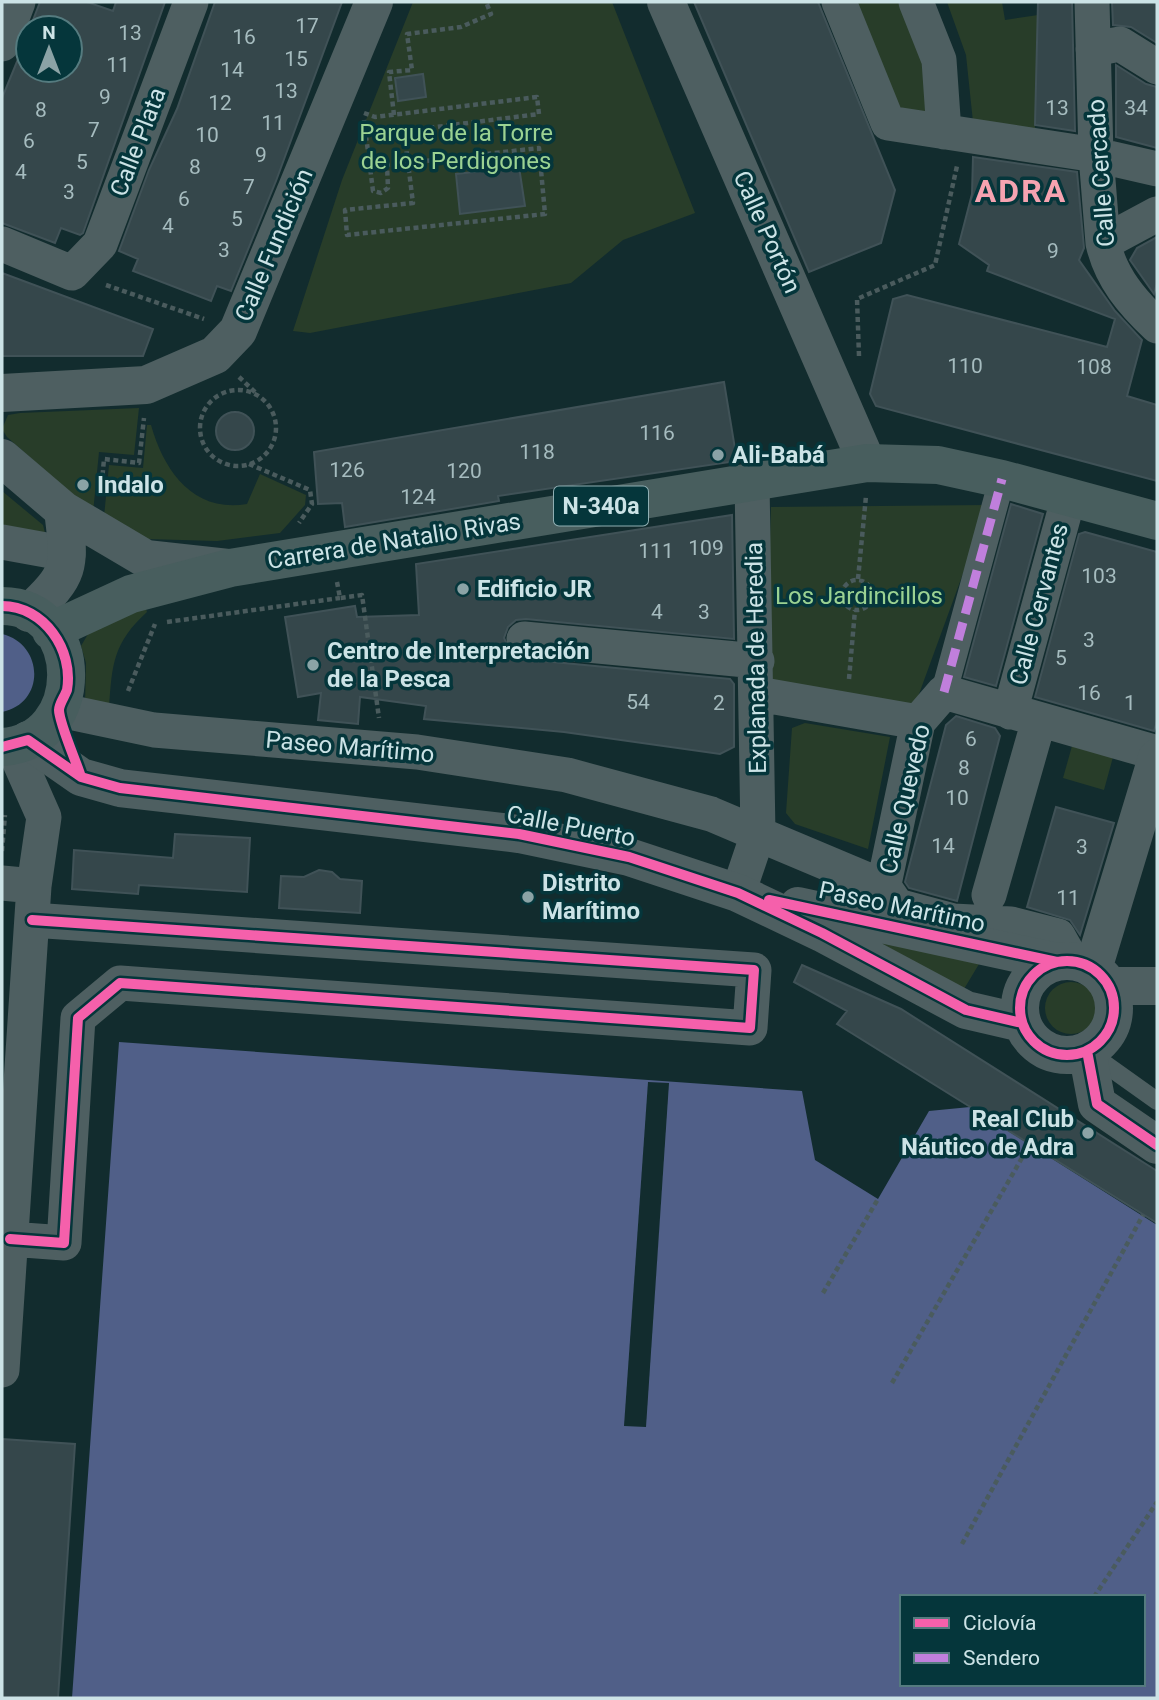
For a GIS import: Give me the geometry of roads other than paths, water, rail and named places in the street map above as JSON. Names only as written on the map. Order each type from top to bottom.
[{"type":"highway","name":"Carrera de Natalio Rivas","points":[[27,617],[230,568],[331,551],[752,482],[861,479],[938,465],[1069,496],[1157,522]]},
{"type":"highway","points":[[14,745],[46,728],[59,710],[67,690],[67,669],[62,648],[27,617]]},
{"type":"street","points":[[2,44],[18,2]]},
{"type":"street","name":"Calle Plata","points":[[2,244],[72,273],[100,244],[191,2]]},
{"type":"street","name":"Calle Fundición","points":[[2,393],[146,385],[215,355],[238,331],[348,106],[374,2]]},
{"type":"street","name":"Calle Portón","points":[[666,2],[861,479]]},
{"type":"street","points":[[839,2],[888,123],[1096,155],[1157,169]]},
{"type":"street","points":[[916,2],[939,60],[944,132]]},
{"type":"street","name":"Calle Cercado","points":[[1092,2],[1096,155],[1103,243],[1106,256],[1126,295],[1157,326]]},
{"type":"street","points":[[1093,49],[1120,44],[1157,67]]},
{"type":"street","points":[[1103,243],[1157,214]]},
{"type":"street","points":[[2,458],[62,510],[146,559],[230,568]]},
{"type":"street","name":"Calle Quevedo","points":[[880,905],[918,722],[944,692],[1002,479]]},
{"type":"street","name":"Explanada de Heredia","points":[[752,482],[758,834]]},
{"type":"street","name":"Calle Cervantes","points":[[989,895],[1069,496]]},
{"type":"street","points":[[27,617],[54,589],[67,568],[68,554],[62,510]]},
{"type":"street","points":[[2,542],[68,554]]},
{"type":"street","points":[[524,639],[757,677],[846,709],[918,722]]},
{"type":"street","points":[[944,692],[1157,756],[1083,969]]},
{"type":"street","points":[[59,710],[81,778]]},
{"type":"street","name":"Paseo Marítimo","points":[[59,710],[154,730],[417,752],[567,775],[711,814],[758,834],[880,905]]},
{"type":"street","points":[[2,1353],[10,1239],[9,1138],[32,920],[18,884],[44,817],[14,745]]},
{"type":"street","name":"Calle Puerto","points":[[14,745],[81,778],[120,788],[519,834],[629,857],[738,893],[822,933],[966,1010],[1022,1023]]},
{"type":"street","points":[[738,893],[758,834]]},
{"type":"street","name":"Paseo Marítimo","points":[[738,893],[880,905],[1083,969],[1157,986]]},
{"type":"street","points":[[10,1239],[64,1243],[78,1018],[120,983],[750,1028],[754,970],[32,920]]},
{"type":"street","points":[[1042,967],[1083,969],[1114,1000],[1114,1016],[1109,1030],[1087,1051],[1056,1054],[1041,1047],[1030,1037],[1022,1023],[1020,1007],[1026,985],[1042,967]]},
{"type":"street","points":[[1087,1051],[1097,1104],[1157,1145]]},
{"type":"lane","points":[[1087,1051],[1157,1101]]},
{"type":"water","points":[[2,634],[16,640],[26,649],[34,673],[32,686],[26,697],[16,706],[2,712]]},
{"type":"water","points":[[119,1042],[802,1091],[815,1160],[878,1199],[929,1111],[970,1107],[1157,1225],[1157,1698],[72,1698]]},
{"type":"place","name":"Ali-Babá","points":[[718,455]]},
{"type":"place","name":"Indalo","points":[[83,485]]},
{"type":"place","name":"Edificio JR","points":[[463,589]]},
{"type":"place","name":"Centro de Interpretación de la Pesca","points":[[313,665]]},
{"type":"place","name":"Distrito Marítimo","points":[[528,897]]},
{"type":"place","name":"Real Club Náutico de Adra","points":[[1088,1133]]},
{"type":"district","name":"ADRA","points":[[1021,191]]},
{"type":"park label","name":"Parque de la Torre de los Perdigones","points":[[456,147]]},
{"type":"park label","name":"Los Jardincillos","points":[[859,596]]}]
